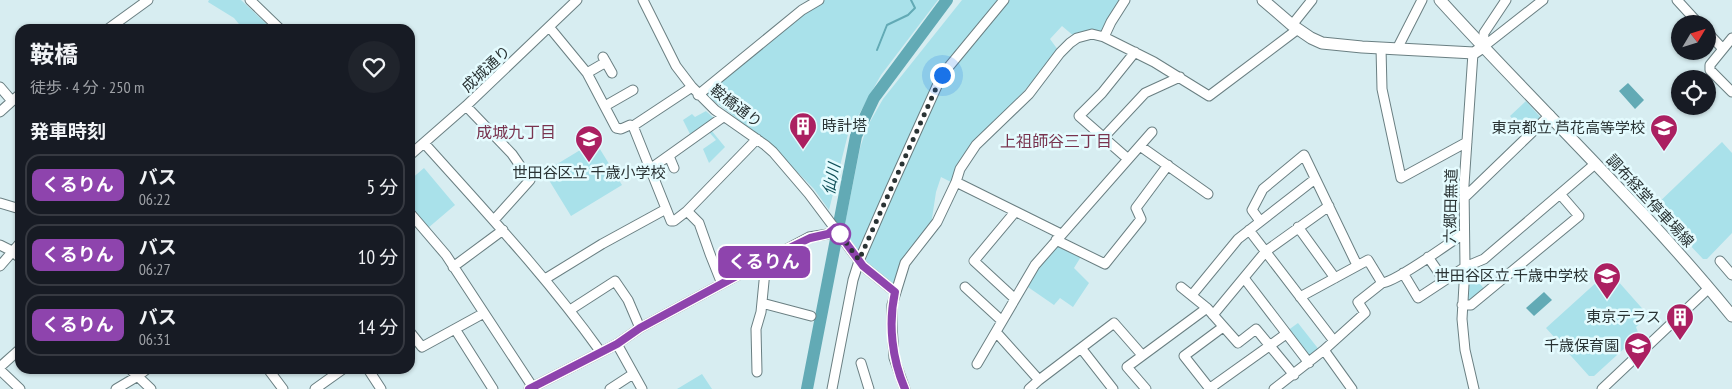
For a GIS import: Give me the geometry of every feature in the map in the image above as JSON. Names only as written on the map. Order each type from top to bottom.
[{"type":"main road","points":[[1263,0],[1295,27],[1322,43],[1396,49],[1478,50]]},
{"type":"main road","name":"調布経堂停車場線","points":[[1440,0],[1478,50],[1550,115],[1709,288],[1732,316]]},
{"type":"street","points":[[116,24],[148,0]]},
{"type":"street","points":[[250,0],[275,24]]},
{"type":"street","name":"成城通り","points":[[415,151],[550,28],[577,0]]},
{"type":"street","name":"鞍橋通り","points":[[643,0],[676,66],[698,94],[723,117],[773,152],[799,181],[863,266],[895,292]]},
{"type":"street","points":[[698,94],[802,10],[819,0]]},
{"type":"street","points":[[832,389],[851,288],[859,260],[942,75],[1004,0]]},
{"type":"street","points":[[1104,37],[1125,0]]},
{"type":"street","points":[[905,389],[894,358],[892,314],[895,292],[905,264],[937,222],[956,182],[960,169],[976,145],[1029,94],[1070,43],[1077,38],[1092,34],[1104,37],[1180,77],[1209,96],[1295,27],[1312,0]]},
{"type":"street","points":[[1396,49],[1422,0]]},
{"type":"street","name":"六郷田無道","points":[[1474,389],[1462,319],[1465,266],[1463,234],[1466,142],[1478,50],[1484,33],[1506,0]]},
{"type":"street","points":[[1478,50],[1543,0]]},
{"type":"street","points":[[1677,0],[1691,15]]},
{"type":"street","points":[[550,28],[587,73],[616,128],[620,130],[630,125],[632,126],[692,87]]},
{"type":"street","points":[[1732,38],[1710,65],[1710,70],[1732,92]]},
{"type":"street","points":[[1716,42],[1723,49]]},
{"type":"street","points":[[1382,48],[1382,89],[1401,178],[1466,142]]},
{"type":"street","points":[[1128,159],[1079,116],[1102,93],[1135,52]]},
{"type":"street","points":[[587,73],[604,59],[612,72]]},
{"type":"street","points":[[1103,138],[1145,93],[1180,77]]},
{"type":"street","points":[[0,86],[12,101]]},
{"type":"street","points":[[605,106],[633,90]]},
{"type":"street","points":[[0,112],[15,98]]},
{"type":"street","points":[[466,106],[512,154],[530,180],[494,220]]},
{"type":"street","points":[[1464,198],[1550,115]]},
{"type":"street","points":[[650,169],[723,117]]},
{"type":"street","points":[[632,126],[666,209],[671,220],[674,221],[687,211],[757,139]]},
{"type":"street","points":[[977,364],[1035,265],[1152,132]]},
{"type":"street","points":[[424,143],[545,279],[600,351]]},
{"type":"street","points":[[1140,146],[1208,194]]},
{"type":"street","points":[[1260,221],[1252,210],[1263,189],[1304,155],[1356,265]]},
{"type":"street","points":[[669,156],[674,168]]},
{"type":"street","points":[[1403,273],[1418,298],[1465,266],[1484,259],[1595,164]]},
{"type":"street","points":[[956,182],[1015,212],[1105,264],[1141,219],[1136,208],[1168,165]]},
{"type":"street","points":[[1192,295],[1238,239],[1315,178]]},
{"type":"street","points":[[1462,305],[1471,305],[1579,216],[1560,194]]},
{"type":"street","points":[[0,203],[15,208]]},
{"type":"street","points":[[1146,389],[1127,367],[1142,355],[1210,312],[1244,278],[1266,251],[1329,206]]},
{"type":"street","points":[[545,279],[602,244],[666,209]]},
{"type":"street","points":[[687,211],[699,223],[722,284]]},
{"type":"street","points":[[1014,298],[974,261],[1015,212]]},
{"type":"street","points":[[415,219],[438,244],[531,388],[600,351],[617,344],[640,328],[781,252],[810,238],[827,234],[831,223]]},
{"type":"street","points":[[1298,227],[1335,278]]},
{"type":"street","points":[[453,267],[503,230]]},
{"type":"street","points":[[1249,230],[1334,341]]},
{"type":"street","points":[[1274,389],[1309,363],[1365,313],[1358,302],[1382,283],[1403,273],[1463,234]]},
{"type":"street","points":[[0,246],[15,254]]},
{"type":"street","points":[[0,266],[15,248]]},
{"type":"street","points":[[1428,257],[1444,280]]},
{"type":"street","points":[[1300,297],[1368,260],[1382,283]]},
{"type":"street","points":[[757,372],[756,329],[762,304],[766,261]]},
{"type":"street","points":[[1720,261],[1732,275]]},
{"type":"street","points":[[1244,278],[1309,363]]},
{"type":"street","points":[[570,310],[615,281],[628,300],[640,328]]},
{"type":"street","points":[[1182,287],[1210,312],[1238,343],[1256,329],[1294,375]]},
{"type":"street","points":[[965,288],[1002,321]]},
{"type":"street","points":[[1602,389],[1709,288]]},
{"type":"street","points":[[762,304],[811,316]]},
{"type":"street","points":[[415,338],[422,347],[484,313]]},
{"type":"street","points":[[1029,389],[1114,323],[1142,355]]},
{"type":"street","points":[[1223,327],[1184,356],[1209,389],[1286,334]]},
{"type":"street","points":[[455,329],[492,389]]},
{"type":"street","points":[[996,332],[1039,380]]},
{"type":"street","points":[[617,344],[642,389]]},
{"type":"street","points":[[1081,348],[1113,389]]},
{"type":"street","points":[[1324,350],[1352,389]]},
{"type":"street","points":[[15,354],[0,369],[20,389]]},
{"type":"street","points":[[860,363],[869,389]]},
{"type":"street","points":[[136,374],[151,389]]},
{"type":"street","points":[[116,389],[140,374]]},
{"type":"street","points":[[272,374],[283,389]]},
{"type":"street","points":[[315,389],[328,385],[338,374]]},
{"type":"street","points":[[371,374],[381,389]]},
{"type":"street","points":[[610,389],[633,374]]},
{"type":"shaded area","points":[[209,0],[241,0],[267,24],[239,24],[234,18],[208,2]]},
{"type":"shaded area","points":[[825,0],[938,0],[881,75],[848,134],[829,210],[814,189],[768,142],[705,94],[802,13]]},
{"type":"shaded area","points":[[962,0],[1123,0],[1104,33],[1075,37],[1062,26],[1050,39],[1058,50],[991,128],[953,183],[941,177],[936,192],[931,225],[895,286],[869,266],[843,234],[860,148],[867,127],[883,99]]},
{"type":"shaded area","points":[[1628,83],[1644,100],[1635,109],[1619,91]]},
{"type":"shaded area","points":[[1526,101],[1541,118],[1525,133],[1510,116]]},
{"type":"shaded area","points":[[706,111],[717,121],[692,138],[683,120],[692,114],[695,117]]},
{"type":"shaded area","points":[[711,130],[725,147],[709,163],[703,149],[716,140],[709,132]]},
{"type":"shaded area","points":[[595,141],[622,185],[571,216],[544,172]]},
{"type":"shaded area","points":[[1722,142],[1732,153],[1732,233],[1707,259],[1703,259],[1654,207]]},
{"type":"shaded area","points":[[424,168],[455,205],[428,228],[415,213],[415,176]]},
{"type":"shaded area","points":[[1057,242],[1082,255],[1074,268],[1089,283],[1073,307],[1060,298],[1054,305],[1025,285]]},
{"type":"shaded area","points":[[1468,269],[1485,290],[1470,303],[1465,303]]},
{"type":"shaded area","points":[[1609,271],[1648,315],[1636,327],[1639,335],[1594,376],[1589,376],[1546,328]]},
{"type":"shaded area","points":[[1544,292],[1552,300],[1534,316],[1526,308]]},
{"type":"shaded area","points":[[1298,323],[1320,351],[1309,359],[1287,331]]},
{"type":"shaded area","points":[[702,374],[712,389],[677,389]]},
{"type":"waterway","points":[[877,50],[887,25],[908,15],[915,8],[911,0]]},
{"type":"waterway","name":"仙川","points":[[807,389],[856,136],[874,98],[947,0]]},
{"type":"bus line","name":"くるりん","points":[[529,389],[600,351],[617,344],[640,328],[781,252],[810,238],[828,234],[835,228],[863,266],[895,292],[892,305],[894,358],[905,389]]},
{"type":"place","name":"時計塔","points":[[803,150]]},
{"type":"place","name":"東京都立 芦花高等学校","points":[[1664,152]]},
{"type":"place","name":"世田谷区立 千歳小学校","points":[[589,163]]},
{"type":"place","name":"世田谷区立 千歳中学校","points":[[1607,300]]},
{"type":"place","name":"東京テラス","points":[[1680,341]]},
{"type":"place","name":"千歳保育園","points":[[1638,370]]},
{"type":"district","name":"成城九丁目","points":[[516,132]]},
{"type":"district","name":"上祖師谷三丁目","points":[[1056,141]]},
{"type":"route","points":[[840,234],[835,228],[859,260],[942,75]]}]
